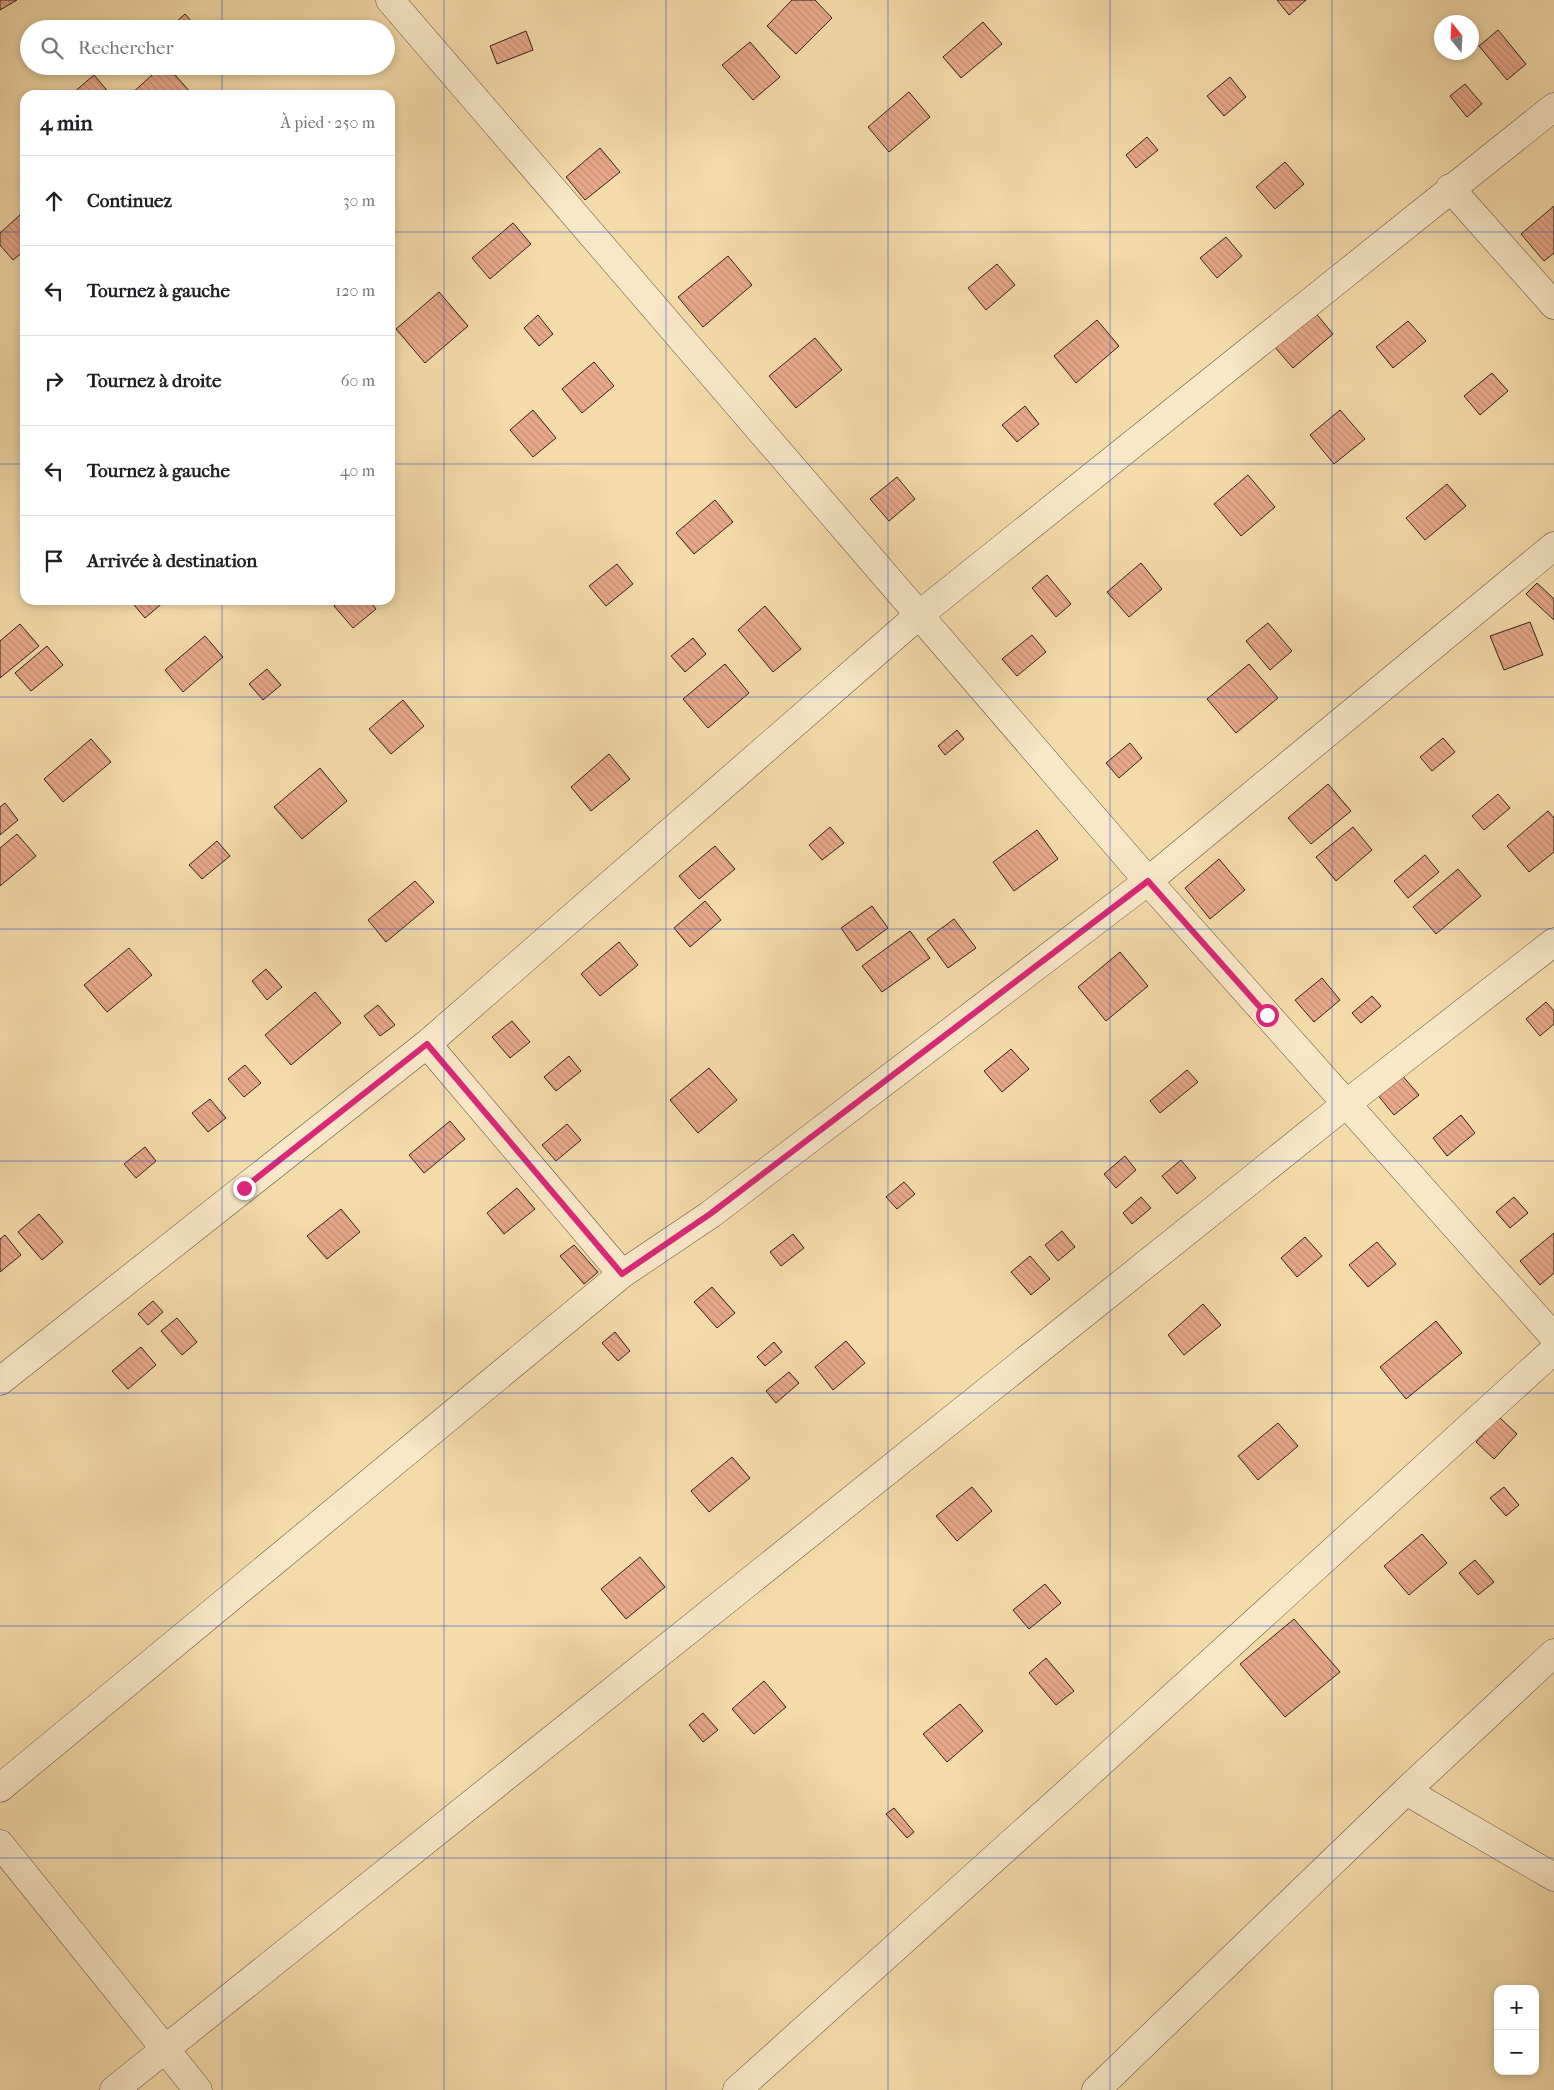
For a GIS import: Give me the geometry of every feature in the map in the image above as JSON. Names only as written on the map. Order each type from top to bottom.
[{"type":"street","points":[[390,0],[1148,881],[1554,1337]]},
{"type":"street","points":[[0,1381],[427,1044],[919,615],[1554,106]]},
{"type":"street","points":[[1450,188],[1554,305]]},
{"type":"street","points":[[0,1788],[622,1274],[710,1214],[1148,881],[1554,546]]},
{"type":"street","points":[[114,2090],[1346,1104],[1554,942]]},
{"type":"street","points":[[427,1044],[622,1274]]},
{"type":"street","points":[[737,2090],[1093,1770],[1554,1350]]},
{"type":"street","points":[[1096,2090],[1406,1791],[1554,1653]]},
{"type":"street","points":[[1406,1791],[1554,1878]]},
{"type":"street","points":[[0,1844],[198,2090]]},
{"type":"building","points":[[0,0],[17,0],[0,10]]},
{"type":"building","points":[[792,0],[815,0],[832,18],[796,54],[767,26]]},
{"type":"building","points":[[1277,0],[1306,0],[1289,15]]},
{"type":"building","points":[[185,14],[190,20],[178,20]]},
{"type":"building","points":[[983,22],[1002,44],[961,78],[943,57]]},
{"type":"building","points":[[1498,30],[1526,64],[1507,80],[1479,46]]},
{"type":"building","points":[[526,31],[533,50],[497,64],[490,46]]},
{"type":"building","points":[[750,42],[780,77],[753,100],[722,65]]},
{"type":"building","points":[[94,75],[107,90],[76,90]]},
{"type":"building","points":[[152,75],[175,75],[188,90],[136,90]]},
{"type":"building","points":[[1230,77],[1246,97],[1224,116],[1207,96]]},
{"type":"building","points":[[1465,84],[1482,104],[1467,117],[1450,96]]},
{"type":"building","points":[[909,92],[930,117],[889,152],[868,127]]},
{"type":"building","points":[[1147,137],[1158,150],[1136,168],[1126,155]]},
{"type":"building","points":[[600,148],[620,172],[585,200],[566,177]]},
{"type":"building","points":[[1285,162],[1304,184],[1275,209],[1256,187]]},
{"type":"building","points":[[1554,206],[1554,253],[1544,261],[1521,234]]},
{"type":"building","points":[[20,215],[20,254],[13,260],[0,245],[0,233]]},
{"type":"building","points":[[513,223],[531,244],[490,279],[472,258]]},
{"type":"building","points":[[1226,237],[1242,256],[1217,278],[1200,258]]},
{"type":"building","points":[[728,256],[752,285],[703,327],[678,297]]},
{"type":"building","points":[[997,264],[1015,285],[986,310],[968,288]]},
{"type":"building","points":[[439,292],[468,326],[425,363],[396,329]]},
{"type":"building","points":[[1314,311],[1333,334],[1293,368],[1273,345]]},
{"type":"building","points":[[538,315],[553,334],[539,346],[524,328]]},
{"type":"building","points":[[1097,320],[1119,346],[1076,383],[1054,356]]},
{"type":"building","points":[[1408,321],[1426,341],[1393,368],[1376,347]]},
{"type":"building","points":[[815,338],[842,370],[796,408],[769,376]]},
{"type":"building","points":[[594,362],[614,386],[582,413],[562,389]]},
{"type":"building","points":[[1492,373],[1508,391],[1480,415],[1464,396]]},
{"type":"building","points":[[1025,406],[1039,424],[1017,442],[1002,425]]},
{"type":"building","points":[[533,410],[556,438],[533,457],[510,430]]},
{"type":"building","points":[[1340,410],[1365,439],[1334,464],[1310,435]]},
{"type":"building","points":[[1248,475],[1275,507],[1241,536],[1214,504]]},
{"type":"building","points":[[897,477],[915,499],[889,521],[870,499]]},
{"type":"building","points":[[1447,484],[1466,506],[1425,540],[1406,518]]},
{"type":"building","points":[[715,500],[733,522],[694,554],[676,533]]},
{"type":"building","points":[[1141,563],[1162,589],[1129,617],[1107,592]]},
{"type":"building","points":[[617,564],[633,584],[606,606],[589,586]]},
{"type":"building","points":[[1047,575],[1071,604],[1056,617],[1032,588]]},
{"type":"building","points":[[1537,583],[1554,599],[1554,620],[1526,594]]},
{"type":"building","points":[[134,605],[160,605],[145,618]]},
{"type":"building","points":[[373,605],[376,609],[353,628],[334,606]]},
{"type":"building","points":[[765,606],[801,649],[773,672],[738,630]]},
{"type":"building","points":[[1530,622],[1543,655],[1504,670],[1490,636]]},
{"type":"building","points":[[1268,623],[1292,651],[1270,670],[1246,641]]},
{"type":"building","points":[[20,624],[39,646],[0,678],[0,641]]},
{"type":"building","points":[[1032,635],[1046,652],[1017,676],[1002,659]]},
{"type":"building","points":[[205,636],[223,657],[183,692],[165,670]]},
{"type":"building","points":[[693,638],[706,654],[685,672],[671,656]]},
{"type":"building","points":[[47,646],[63,665],[31,691],[15,673]]},
{"type":"building","points":[[725,664],[749,693],[708,728],[683,699]]},
{"type":"building","points":[[1249,664],[1278,698],[1236,733],[1207,699]]},
{"type":"building","points":[[267,669],[281,685],[263,700],[249,684]]},
{"type":"building","points":[[403,700],[424,726],[391,754],[369,729]]},
{"type":"building","points":[[957,730],[964,739],[945,755],[938,746]]},
{"type":"building","points":[[1443,738],[1455,752],[1432,771],[1420,757]]},
{"type":"building","points":[[91,739],[111,762],[63,802],[44,779]]},
{"type":"building","points":[[1130,743],[1142,758],[1119,778],[1106,763]]},
{"type":"building","points":[[609,754],[630,779],[591,811],[571,787]]},
{"type":"building","points":[[320,768],[347,801],[302,839],[274,807]]},
{"type":"building","points":[[1328,784],[1351,811],[1311,844],[1288,818]]},
{"type":"building","points":[[1498,794],[1510,808],[1484,830],[1472,816]]},
{"type":"building","points":[[5,803],[18,820],[0,835],[0,807]]},
{"type":"building","points":[[1548,811],[1554,818],[1554,852],[1529,872],[1507,846]]},
{"type":"building","points":[[830,827],[844,843],[822,860],[809,845]]},
{"type":"building","points":[[1353,827],[1372,850],[1336,881],[1316,857]]},
{"type":"building","points":[[1037,830],[1058,859],[1014,891],[993,862]]},
{"type":"building","points":[[17,834],[36,856],[0,886],[0,848]]},
{"type":"building","points":[[217,841],[230,856],[202,879],[189,865]]},
{"type":"building","points":[[715,846],[735,869],[699,899],[679,876]]},
{"type":"building","points":[[1425,855],[1439,872],[1408,898],[1394,881]]},
{"type":"building","points":[[1219,859],[1245,890],[1210,919],[1185,888]]},
{"type":"building","points":[[1458,869],[1481,896],[1436,934],[1413,907]]},
{"type":"building","points":[[415,881],[434,902],[386,942],[368,920]]},
{"type":"building","points":[[705,901],[721,920],[690,947],[674,928]]},
{"type":"building","points":[[872,906],[888,928],[857,951],[841,928]]},
{"type":"building","points":[[954,919],[976,948],[948,968],[927,939]]},
{"type":"building","points":[[910,931],[930,958],[882,992],[862,966]]},
{"type":"building","points":[[619,942],[638,965],[600,996],[581,974]]},
{"type":"building","points":[[129,948],[152,975],[107,1012],[84,985]]},
{"type":"building","points":[[1120,952],[1148,986],[1106,1021],[1078,987]]},
{"type":"building","points":[[266,969],[282,987],[267,1000],[252,981]]},
{"type":"building","points":[[1322,978],[1340,1000],[1314,1022],[1295,1000]]},
{"type":"building","points":[[315,992],[341,1023],[291,1065],[265,1035]]},
{"type":"building","points":[[1372,996],[1381,1006],[1361,1023],[1352,1013]]},
{"type":"building","points":[[1546,1002],[1554,1011],[1554,1024],[1540,1036],[1526,1019]]},
{"type":"building","points":[[378,1005],[395,1025],[380,1036],[364,1016]]},
{"type":"building","points":[[512,1021],[530,1042],[510,1058],[492,1037]]},
{"type":"building","points":[[1011,1049],[1029,1069],[1002,1092],[984,1071]]},
{"type":"building","points":[[569,1056],[581,1071],[556,1091],[544,1077]]},
{"type":"building","points":[[245,1065],[261,1083],[244,1097],[228,1079]]},
{"type":"building","points":[[709,1068],[737,1100],[698,1133],[670,1100]]},
{"type":"building","points":[[1187,1070],[1198,1082],[1160,1113],[1150,1101]]},
{"type":"building","points":[[1400,1073],[1419,1095],[1394,1115],[1376,1093]]},
{"type":"building","points":[[210,1099],[226,1118],[208,1132],[192,1113]]},
{"type":"building","points":[[1461,1115],[1475,1133],[1447,1156],[1433,1138]]},
{"type":"building","points":[[450,1121],[465,1139],[424,1173],[409,1155]]},
{"type":"building","points":[[567,1124],[581,1140],[556,1161],[542,1145]]},
{"type":"building","points":[[145,1147],[156,1161],[136,1178],[124,1164]]},
{"type":"building","points":[[1125,1156],[1136,1170],[1116,1188],[1104,1174]]},
{"type":"building","points":[[1181,1160],[1196,1178],[1177,1194],[1162,1176]]},
{"type":"building","points":[[904,1182],[915,1194],[897,1209],[886,1197]]},
{"type":"building","points":[[517,1188],[535,1209],[504,1234],[487,1213]]},
{"type":"building","points":[[1141,1197],[1151,1208],[1132,1224],[1123,1213]]},
{"type":"building","points":[[1514,1197],[1528,1213],[1510,1228],[1496,1212]]},
{"type":"building","points":[[341,1209],[360,1232],[327,1259],[307,1236]]},
{"type":"building","points":[[39,1214],[63,1242],[42,1260],[18,1232]]},
{"type":"building","points":[[1062,1231],[1075,1247],[1058,1261],[1045,1245]]},
{"type":"building","points":[[1554,1233],[1554,1273],[1540,1285],[1520,1261]]},
{"type":"building","points":[[793,1234],[804,1248],[781,1266],[770,1252]]},
{"type":"building","points":[[5,1235],[21,1255],[0,1272],[0,1239]]},
{"type":"building","points":[[1305,1237],[1322,1256],[1297,1277],[1281,1258]]},
{"type":"building","points":[[1377,1242],[1396,1264],[1368,1287],[1349,1265]]},
{"type":"building","points":[[574,1245],[598,1272],[584,1284],[560,1256]]},
{"type":"building","points":[[1030,1256],[1050,1279],[1031,1295],[1011,1272]]},
{"type":"building","points":[[712,1287],[735,1313],[717,1328],[694,1302]]},
{"type":"building","points":[[153,1301],[163,1312],[148,1325],[138,1314]]},
{"type":"building","points":[[1203,1304],[1221,1325],[1184,1355],[1168,1335]]},
{"type":"building","points":[[177,1318],[197,1342],[182,1355],[161,1331]]},
{"type":"building","points":[[1436,1321],[1462,1353],[1406,1399],[1380,1367]]},
{"type":"building","points":[[615,1332],[630,1351],[618,1361],[602,1343]]},
{"type":"building","points":[[846,1341],[865,1363],[833,1390],[815,1367]]},
{"type":"building","points":[[774,1342],[782,1352],[765,1366],[757,1357]]},
{"type":"building","points":[[141,1347],[156,1365],[128,1389],[112,1371]]},
{"type":"building","points":[[789,1372],[799,1383],[776,1403],[766,1391]]},
{"type":"building","points":[[1499,1417],[1517,1434],[1494,1459],[1476,1442]]},
{"type":"building","points":[[1278,1423],[1298,1446],[1258,1480],[1238,1456]]},
{"type":"building","points":[[732,1457],[750,1478],[709,1512],[691,1491]]},
{"type":"building","points":[[972,1487],[992,1511],[957,1541],[936,1516]]},
{"type":"building","points":[[1504,1487],[1519,1505],[1506,1516],[1490,1498]]},
{"type":"building","points":[[1422,1534],[1447,1563],[1409,1595],[1384,1566]]},
{"type":"building","points":[[640,1557],[665,1587],[626,1619],[601,1589]]},
{"type":"building","points":[[1475,1560],[1494,1582],[1478,1595],[1459,1573]]},
{"type":"building","points":[[1045,1584],[1061,1603],[1029,1629],[1013,1610]]},
{"type":"building","points":[[1294,1619],[1340,1672],[1285,1717],[1240,1664]]},
{"type":"building","points":[[1046,1658],[1074,1691],[1056,1705],[1029,1673]]},
{"type":"building","points":[[764,1681],[786,1707],[754,1734],[732,1709]]},
{"type":"building","points":[[960,1704],[983,1731],[947,1762],[923,1734]]},
{"type":"building","points":[[703,1713],[718,1730],[703,1742],[689,1725]]},
{"type":"building","points":[[894,1808],[914,1832],[907,1838],[886,1814]]},
{"type":"route","points":[[244,1188],[427,1044],[622,1274],[710,1214],[1148,881],[1267,1015]]}]
